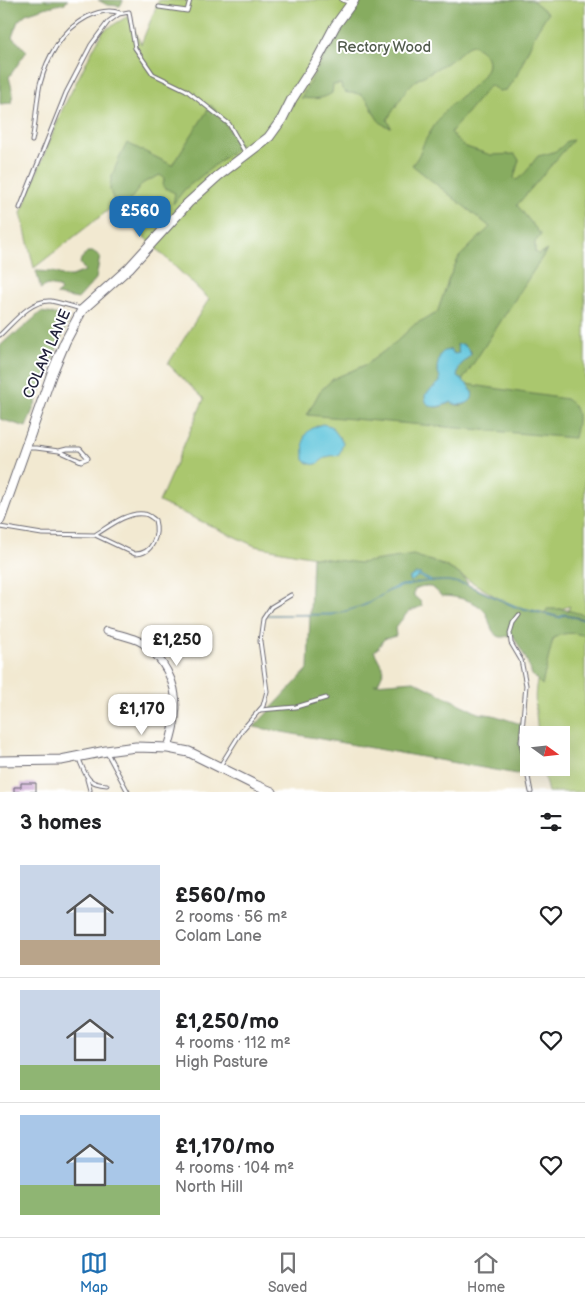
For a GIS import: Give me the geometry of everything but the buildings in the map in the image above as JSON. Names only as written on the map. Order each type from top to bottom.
[{"type":"street","name":"COLAM LANE","points":[[0,520],[52,373],[65,342],[82,310],[129,268],[188,203],[269,137],[317,60],[335,26],[352,2]]},
{"type":"street","points":[[106,631],[126,636],[149,647],[165,666],[175,687],[176,717],[168,748]]},
{"type":"street","points":[[0,762],[44,761],[136,747],[168,748],[189,752],[272,792]]},
{"type":"lane","points":[[159,7],[188,11],[190,0]]},
{"type":"lane","points":[[342,0],[352,2]]},
{"type":"lane","points":[[32,141],[40,85],[50,56],[77,22],[92,14],[106,11],[121,14]]},
{"type":"lane","points":[[20,208],[39,156],[70,85],[92,45],[108,22],[121,14],[129,12],[135,48],[153,74],[186,90],[228,124],[246,154]]},
{"type":"lane","points":[[0,335],[27,310],[40,302],[50,301],[82,310]]},
{"type":"lane","points":[[24,448],[59,451],[81,461],[88,458],[80,449],[59,451]]},
{"type":"lane","points":[[0,527],[42,534],[95,535],[135,554],[140,554],[147,550],[156,541],[157,528],[155,520],[145,514],[122,519],[95,535]]},
{"type":"lane","points":[[220,767],[243,728],[262,706],[267,691],[260,641],[263,619],[271,607],[291,594]]},
{"type":"lane","points":[[519,615],[513,623],[510,634],[512,643],[521,660],[526,685],[521,742],[531,792]]},
{"type":"lane","points":[[259,710],[296,707],[326,698]]},
{"type":"lane","points":[[106,751],[128,792]]},
{"type":"lane","points":[[78,756],[87,776],[90,790]]},
{"type":"lane","points":[[87,776],[93,783],[107,785]]},
{"type":"green space","points":[[0,0],[68,0],[65,3],[26,14],[18,21],[12,37],[27,51],[9,77],[13,93],[11,103],[0,104]]},
{"type":"green space","points":[[98,0],[123,1],[120,6],[107,5]]},
{"type":"green space","points":[[159,0],[585,0],[585,792],[548,792],[544,776],[570,776],[570,726],[537,726],[535,694],[537,681],[548,652],[570,606],[547,613],[517,607],[498,598],[444,565],[358,565],[255,546],[159,502],[204,399],[168,364],[209,299],[125,219],[123,209],[115,205],[34,268],[21,213],[62,110],[103,31],[128,16],[141,44]]},
{"type":"green space","name":"Rectory Wood","points":[[360,0],[532,0],[548,13],[536,32],[517,75],[506,90],[499,91],[490,85],[451,132],[466,147],[491,155],[515,154],[519,160],[514,178],[516,180],[525,173],[538,156],[554,152],[567,141],[573,140],[517,205],[541,235],[535,242],[535,252],[539,254],[547,250],[462,381],[457,376],[459,367],[471,354],[471,351],[462,344],[457,345],[459,353],[454,354],[451,350],[448,350],[440,382],[426,402],[436,407],[451,402],[458,405],[465,404],[472,395],[472,391],[466,384],[566,399],[576,411],[577,421],[574,438],[307,415],[320,391],[333,379],[367,364],[396,342],[415,324],[437,313],[449,278],[459,257],[490,227],[412,165],[427,137],[444,112],[474,86],[484,74],[488,60],[479,48],[472,45],[467,47],[453,59],[415,81],[407,89],[387,120],[391,127],[380,122],[366,99],[359,94],[345,92],[341,84],[333,85],[332,93],[324,97],[313,99],[301,98],[342,25]]},
{"type":"green space","points":[[211,105],[240,145],[185,189],[173,204],[175,193],[163,187],[164,178],[160,175],[143,183],[130,200],[129,219],[125,219],[123,209],[115,205],[110,185],[113,173],[127,143],[172,165]]},
{"type":"green space","points":[[87,252],[94,252],[100,256],[96,279],[78,299],[56,295],[61,291],[58,287],[47,285],[41,289],[36,271],[72,276],[85,271],[80,263]]},
{"type":"green space","points":[[41,312],[67,316],[69,319],[26,427],[0,419],[0,346]]},
{"type":"green space","points":[[413,555],[436,562],[452,570],[465,579],[468,585],[515,607],[561,618],[564,615],[585,620],[585,636],[568,633],[553,639],[542,685],[532,675],[513,635],[500,637],[495,634],[484,610],[460,598],[441,596],[432,588],[425,586],[414,590],[414,596],[421,602],[422,606],[408,612],[395,628],[396,636],[384,639],[374,651],[384,670],[378,683],[374,684],[414,681],[478,713],[493,715],[521,724],[520,773],[254,727],[308,669],[312,557],[360,563]]},
{"type":"green space","points":[[547,609],[563,609],[585,615],[585,619],[563,614],[560,617],[545,613]]},
{"type":"water","points":[[462,344],[469,349],[471,354],[459,367],[457,376],[470,388],[472,398],[463,404],[451,402],[434,407],[431,406],[428,404],[425,395],[440,382],[437,368],[440,355],[444,351],[451,350],[454,354],[459,353],[457,345]]},
{"type":"water","points":[[322,424],[331,426],[343,442],[340,452],[336,456],[326,457],[316,464],[309,463],[304,460],[304,437],[309,430]]},
{"type":"water","points":[[415,574],[420,574],[432,581],[447,581],[425,582],[429,581],[418,576],[412,581],[409,581],[409,578]]},
{"type":"water","points":[[415,583],[387,592],[366,605],[358,607],[397,586]]},
{"type":"water","points":[[468,585],[516,606],[560,617],[563,614],[585,620],[563,615],[561,618],[515,607]]},
{"type":"water","points":[[344,612],[332,615],[267,615],[332,614]]}]
